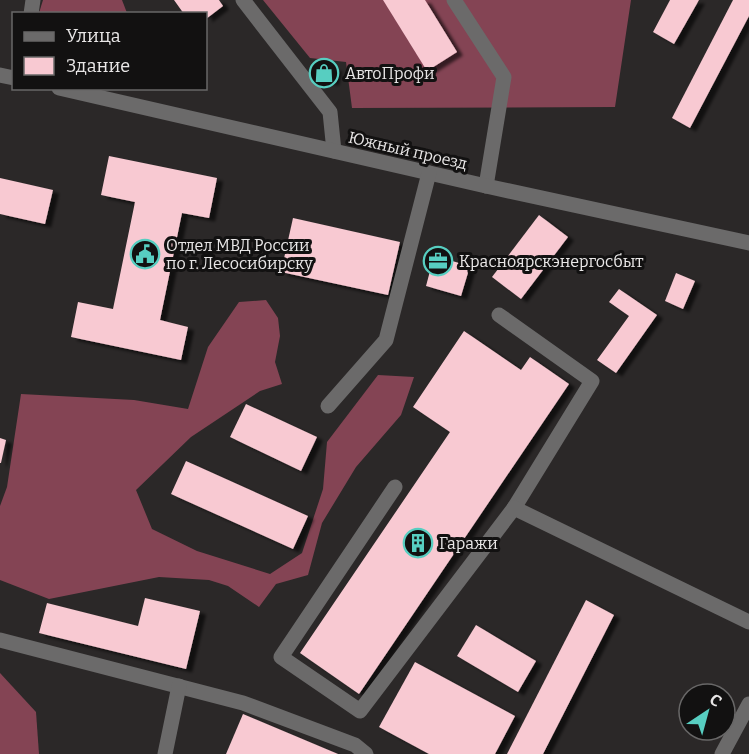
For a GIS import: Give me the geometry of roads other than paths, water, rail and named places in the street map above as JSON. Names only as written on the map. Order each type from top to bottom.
[{"type":"street","points":[[243,0],[330,112],[334,151]]},
{"type":"street","points":[[454,0],[504,77],[486,186]]},
{"type":"street","name":"Южный проезд","points":[[68,90],[486,186],[749,243]]},
{"type":"street","points":[[328,406],[386,340],[429,173]]},
{"type":"street","points":[[395,488],[281,657],[360,711],[514,508],[592,381],[499,315]]},
{"type":"street","points":[[514,508],[749,622]]},
{"type":"street","points":[[0,640],[243,703],[355,745],[366,754]]},
{"type":"street","points":[[165,754],[179,686]]},
{"type":"street","points":[[722,754],[749,705]]},
{"type":"place","name":"АвтоПрофи","points":[[324,73]]},
{"type":"place","name":"Отдел МВД России по г. Лесосибирску","points":[[145,254]]},
{"type":"place","name":"Красноярскэнергосбыт","points":[[438,261]]},
{"type":"place","name":"Гаражи","points":[[418,543]]}]
